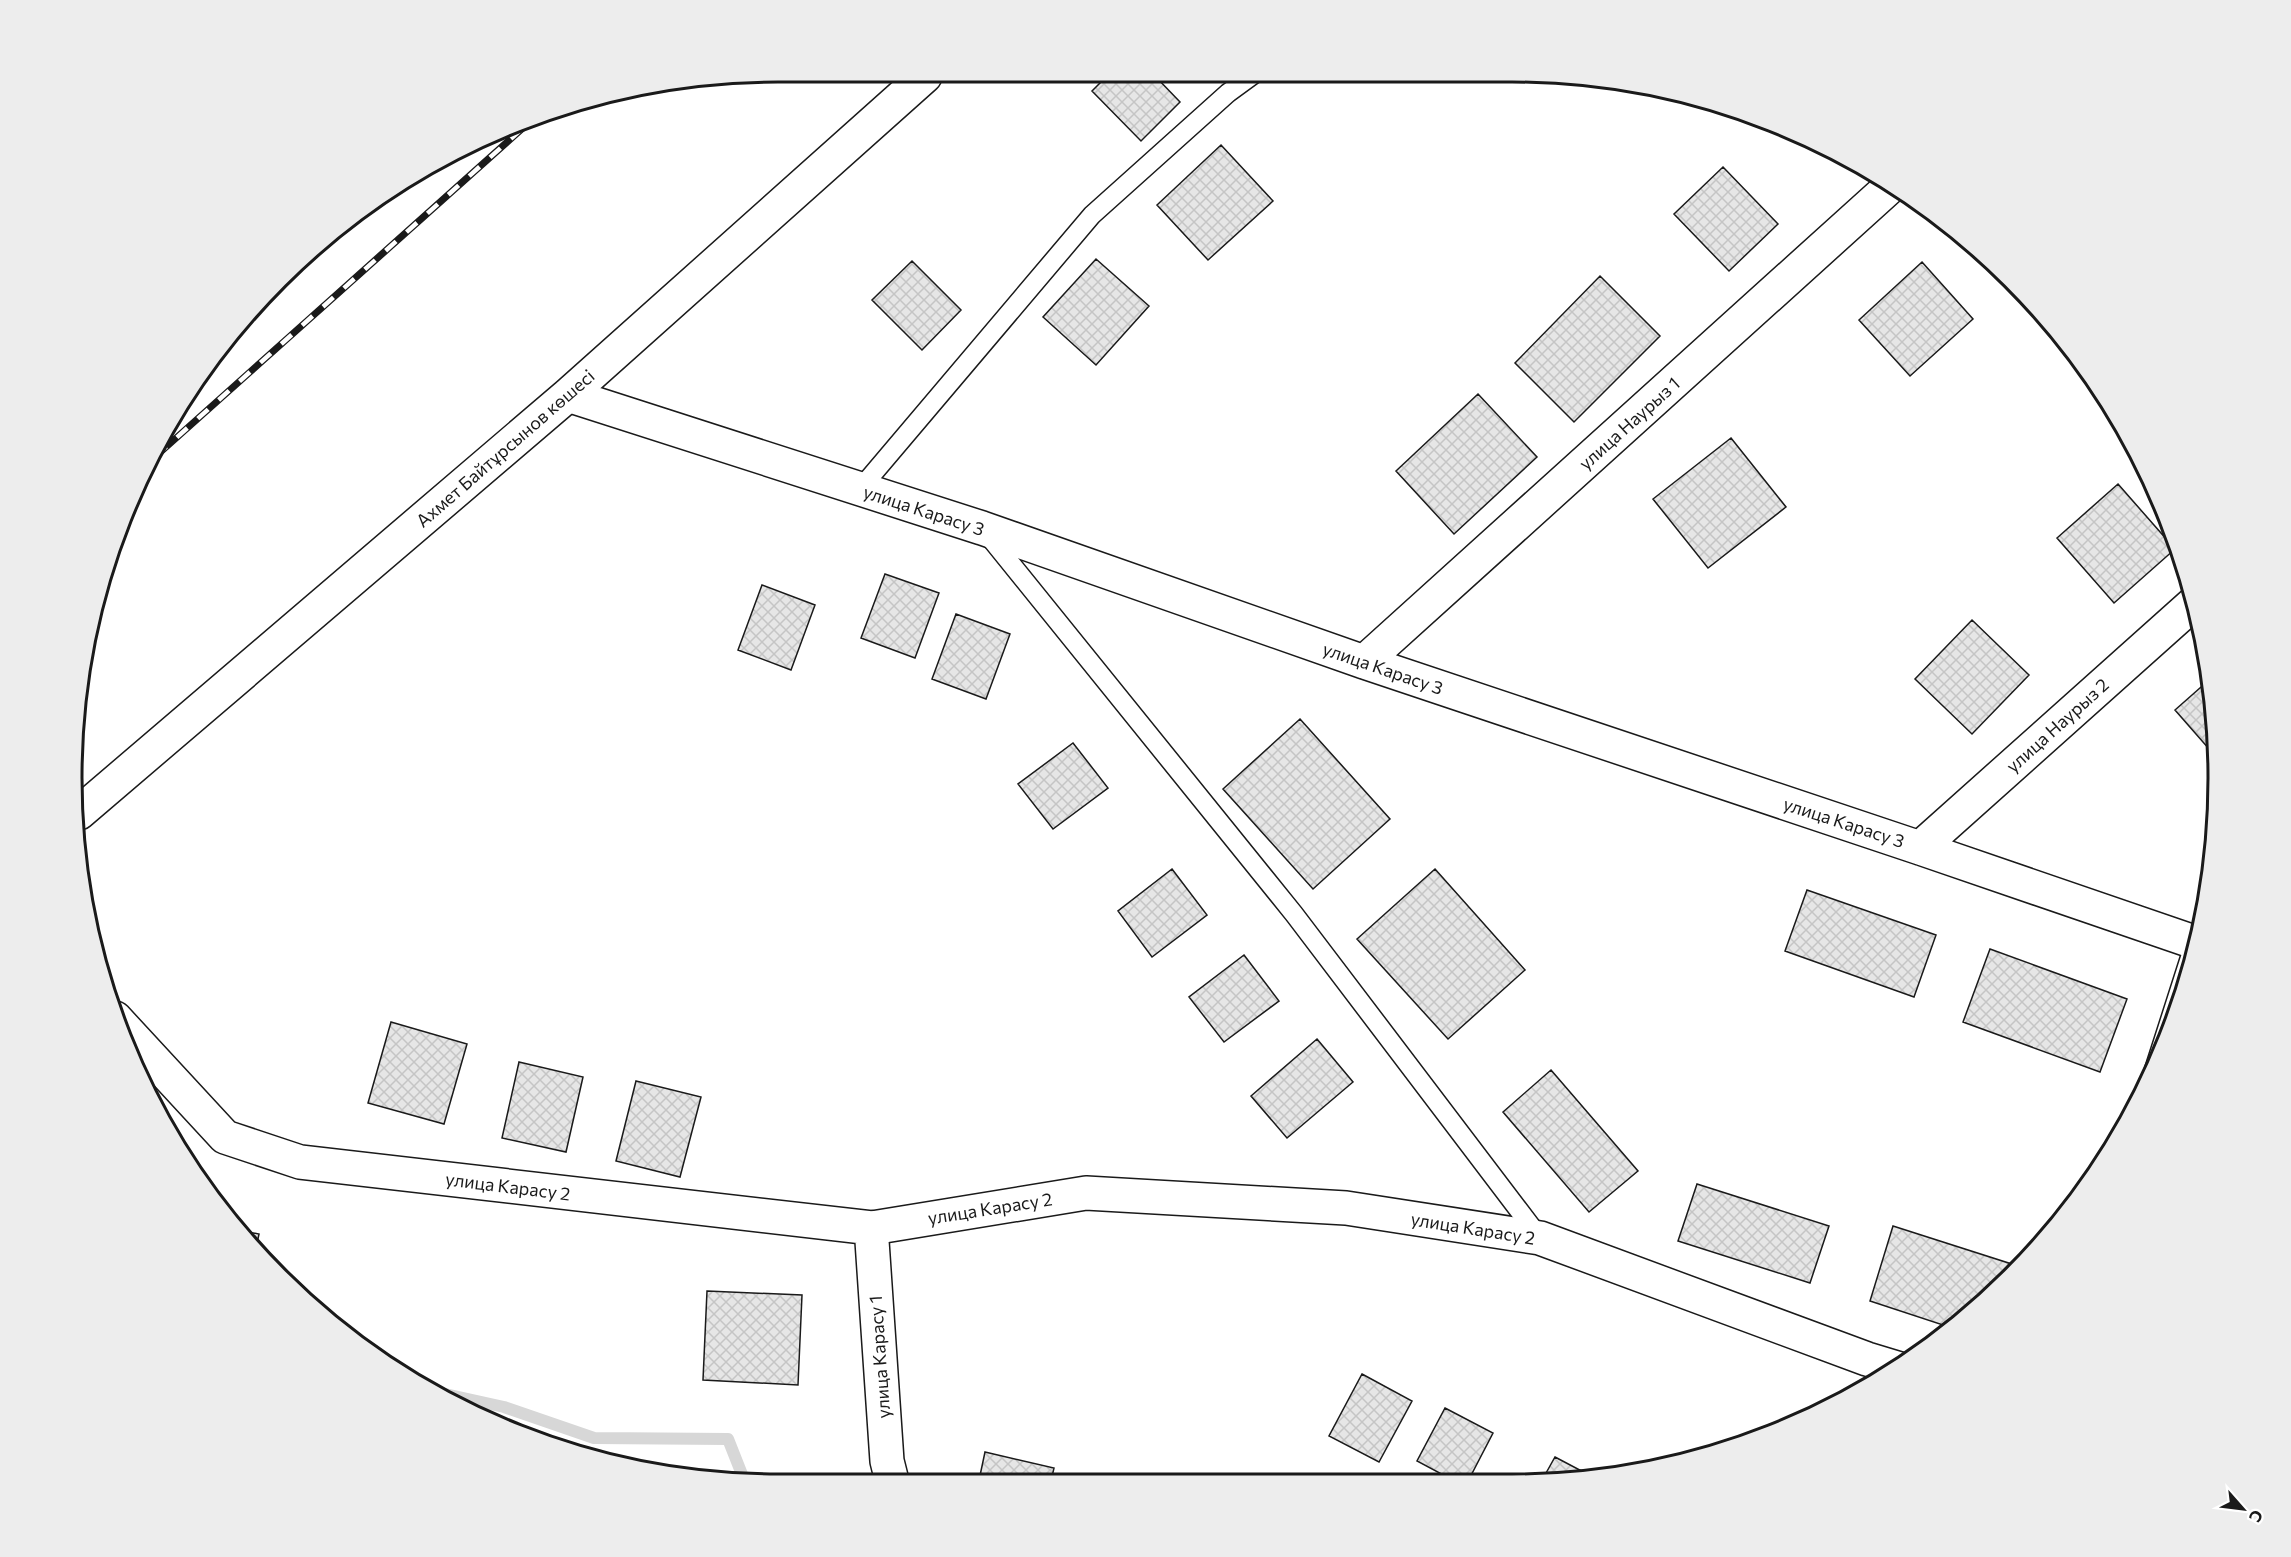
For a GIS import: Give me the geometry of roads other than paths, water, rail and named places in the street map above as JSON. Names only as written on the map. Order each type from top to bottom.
[{"type":"street","name":"Ахмет Байтұрсынов көшесі","points":[[83,809],[568,395],[918,82]]},
{"type":"street","name":"улица Наурыз 1","points":[[1364,662],[1885,191]]},
{"type":"street","name":"улица Карасу 3","points":[[568,395],[982,528],[1364,662],[2189,941]]},
{"type":"street","name":"улица Наурыз 2","points":[[1920,848],[2187,609]]},
{"type":"street","name":"улица Карасу 2","points":[[132,1036],[225,1137],[300,1162],[872,1228],[1086,1192],[1346,1208],[1540,1238],[1886,1365]]},
{"type":"street","name":"улица Карасу 1","points":[[872,1228],[886,1461],[890,1474]]},
{"type":"lane","points":[[860,489],[1092,215],[1243,82]]},
{"type":"lane","points":[[982,528],[1294,914],[1540,1238]]},
{"type":"waterway","points":[[461,1397],[504,1407],[594,1438],[728,1439],[742,1473]]},
{"type":"railway","points":[[168,446],[517,133]]}]
